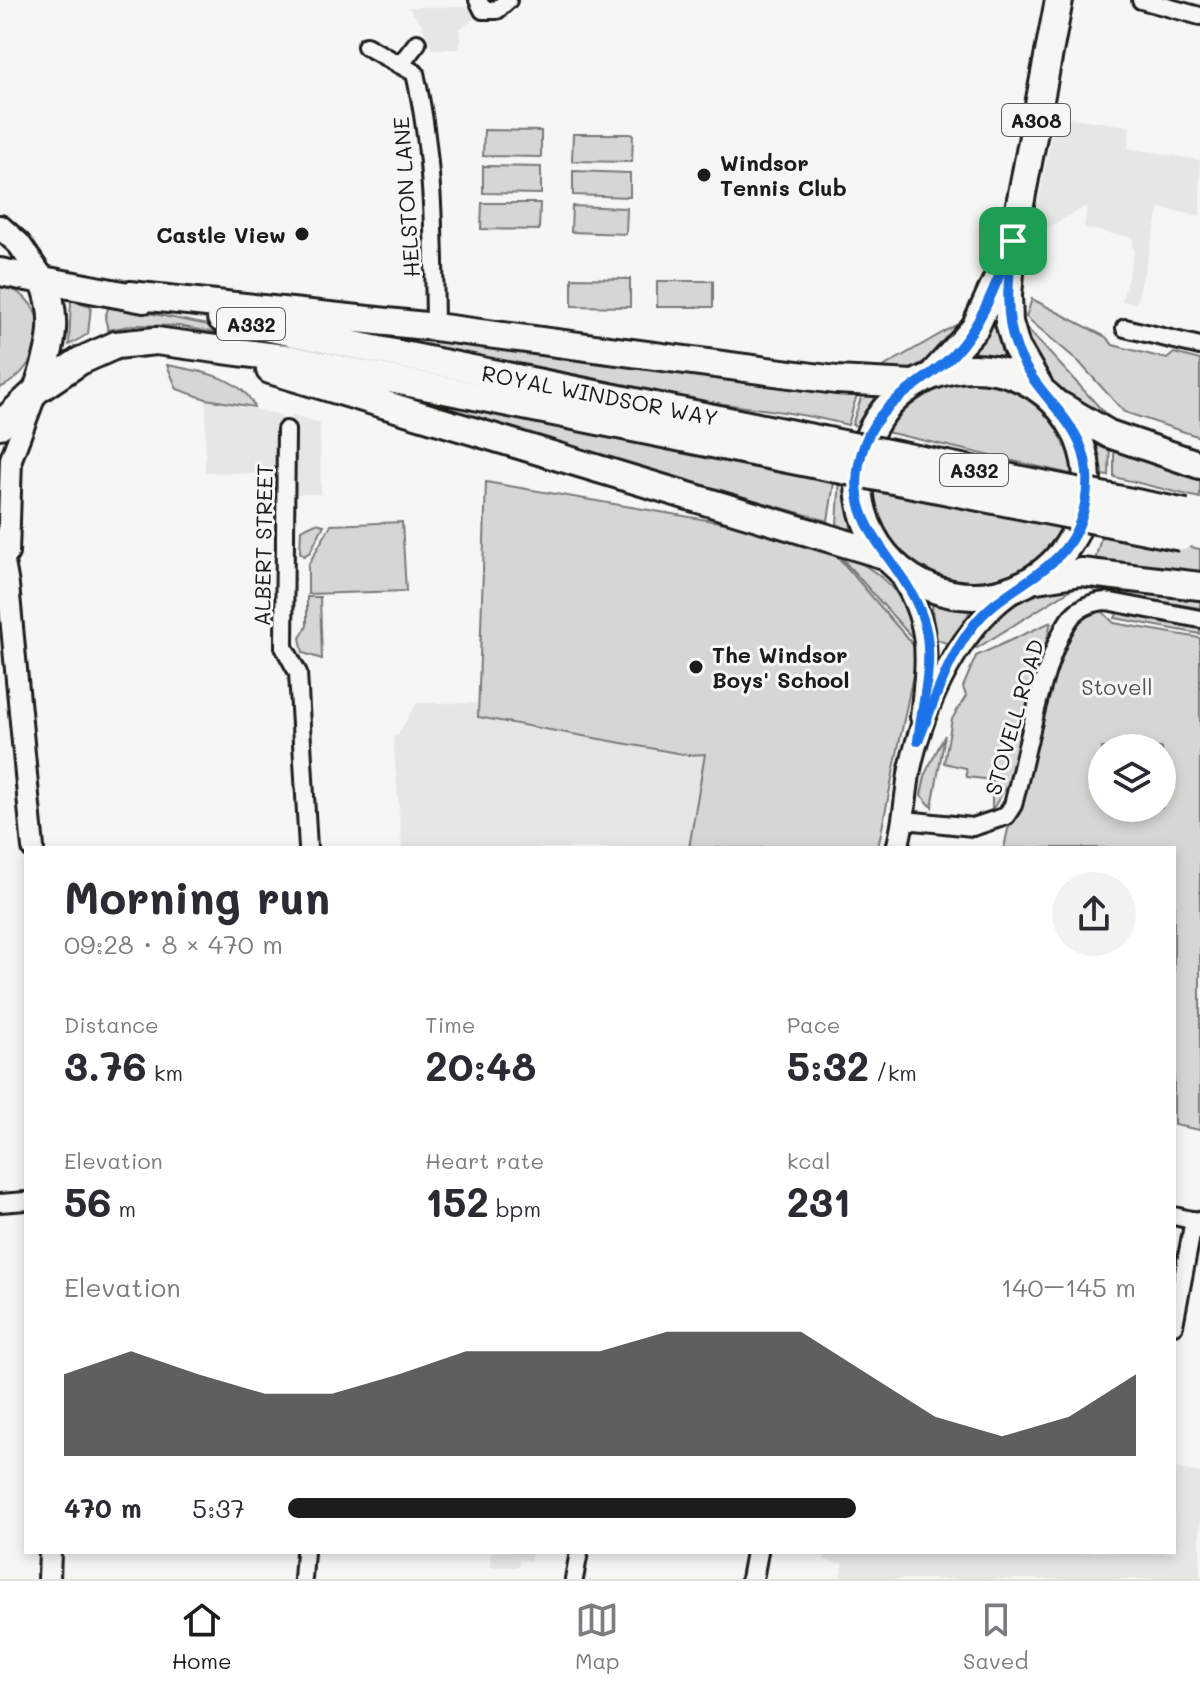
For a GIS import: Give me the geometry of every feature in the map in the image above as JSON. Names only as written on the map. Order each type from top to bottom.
[{"type":"main road","name":"A308","points":[[1013,241],[975,328],[921,380],[895,398],[873,425],[859,468],[861,506],[890,561],[923,586],[955,595],[983,596],[1026,583],[1055,562],[1073,537],[1085,505],[1087,485],[1078,439],[1021,358],[1012,336],[1008,295],[1013,241],[1059,0]]},
{"type":"main road","points":[[0,227],[19,244],[43,279],[53,306],[54,328],[37,390],[0,425]]},
{"type":"main road","name":"ROYAL WINDSOR WAY","points":[[0,272],[130,295],[760,440],[1192,527]]},
{"type":"main road","points":[[130,295],[435,327],[836,380],[921,380]]},
{"type":"main road","name":"ROYAL WINDSOR WAY","points":[[37,390],[80,361],[116,345],[156,341],[291,359],[760,440]]},
{"type":"main road","points":[[193,345],[890,561]]},
{"type":"main road","name":"A308","points":[[921,380],[957,368],[991,369],[1022,379],[1050,398]]},
{"type":"main road","points":[[0,402],[37,390]]},
{"type":"main road","points":[[1050,398],[1109,434],[1200,465]]},
{"type":"main road","points":[[1026,583],[1081,572],[1200,586]]},
{"type":"street","points":[[478,0],[483,10],[497,10],[508,0]]},
{"type":"street","points":[[1141,0],[1200,16]]},
{"type":"street","points":[[400,65],[417,43]]},
{"type":"street","name":"HELSTON LANE","points":[[366,46],[415,73],[425,117],[434,222],[435,327]]},
{"type":"street","points":[[1125,328],[1200,346]]},
{"type":"street","points":[[8,585],[8,475],[16,444],[37,390]]},
{"type":"street","name":"ALBERT STREET","points":[[286,430],[284,647],[298,673],[308,846]]},
{"type":"street","points":[[0,540],[8,585],[33,846]]},
{"type":"street","points":[[890,561],[918,604],[927,641],[918,741],[898,846]]},
{"type":"street","points":[[918,741],[965,637],[984,614],[1026,583]]},
{"type":"street","name":"STOVELL ROAD","points":[[905,820],[973,827],[1006,816],[1013,805],[1055,647],[1070,618],[1092,602],[1106,601],[1200,619]]},
{"type":"street","points":[[0,1203],[24,1201]]},
{"type":"street","points":[[1176,1216],[1197,1221],[1176,1316]]},
{"type":"street","points":[[49,1579],[50,1554]]},
{"type":"street","points":[[303,1579],[305,1554]]},
{"type":"street","points":[[574,1579],[579,1554]]},
{"type":"street","points":[[752,1579],[757,1554]]},
{"type":"shaded area","points":[[408,7],[468,7],[478,16],[460,29],[460,49],[432,49],[421,23]]},
{"type":"shaded area","points":[[1055,116],[1130,126],[1128,148],[1200,160],[1200,216],[1160,208],[1136,304],[1122,301],[1135,249],[1132,248],[1134,238],[1084,228],[1087,206],[1032,236]]},
{"type":"shaded area","points":[[206,399],[282,415],[272,477],[256,461],[255,474],[205,472]]},
{"type":"shaded area","points":[[292,415],[320,423],[321,494],[294,494]]},
{"type":"shaded area","name":"The Windsor Boys' School","points":[[486,482],[742,526],[914,646],[915,665],[878,846],[402,846],[393,736],[397,736],[417,703],[478,703]]},
{"type":"shaded area","points":[[1176,1468],[1200,1473],[1200,1579],[840,1579],[843,1564],[824,1560],[826,1554],[1176,1554]]},
{"type":"shaded area","points":[[491,1554],[531,1554],[531,1561],[520,1560],[519,1567],[490,1567]]},
{"type":"green space","points":[[484,130],[541,131],[541,157],[483,156]]},
{"type":"green space","points":[[573,134],[633,134],[632,162],[572,161]]},
{"type":"green space","points":[[483,166],[541,167],[541,194],[483,193]]},
{"type":"green space","points":[[573,171],[630,173],[630,197],[573,195]]},
{"type":"green space","points":[[482,203],[540,203],[539,230],[481,229]]},
{"type":"green space","points":[[572,206],[627,208],[626,234],[571,232]]},
{"type":"green space","points":[[572,278],[630,279],[630,307],[572,306]]},
{"type":"green space","points":[[657,281],[713,281],[713,307],[657,307]]},
{"type":"green space","points":[[0,285],[18,293],[31,304],[39,334],[27,365],[16,378],[0,388]]},
{"type":"green space","points":[[1032,299],[1106,337],[1113,345],[1167,359],[1174,353],[1200,360],[1200,437],[1124,412],[1079,362],[1026,317]]},
{"type":"green space","points":[[71,300],[91,306],[88,334],[69,345]]},
{"type":"green space","points":[[109,305],[420,368],[420,372],[179,326],[135,325],[108,330],[105,318]]},
{"type":"green space","points":[[963,321],[967,324],[924,362],[899,373],[869,375]]},
{"type":"green space","points":[[311,323],[858,391],[848,425],[618,387]]},
{"type":"green space","points":[[990,323],[1000,323],[1006,356],[973,353],[972,348]]},
{"type":"green space","points":[[1023,324],[1112,421],[1075,401],[1041,372],[1027,349]]},
{"type":"green space","points":[[167,365],[229,382],[240,388],[254,407],[206,399],[177,389]]},
{"type":"green space","points":[[303,371],[835,476],[828,521]]},
{"type":"green space","points":[[965,378],[1008,387],[1039,405],[1061,433],[1075,475],[882,431],[907,402],[929,389]]},
{"type":"green space","points":[[863,392],[872,392],[874,399],[858,426],[852,425]]},
{"type":"green space","points":[[1095,435],[1110,439],[1109,476],[1099,475]]},
{"type":"green space","points":[[1114,442],[1200,471],[1200,498],[1114,477]]},
{"type":"green space","points":[[840,477],[844,479],[851,527],[848,530],[837,524]]},
{"type":"green space","name":"The Windsor Boys' School","points":[[486,482],[742,526],[832,550],[914,646],[915,665],[878,846],[689,846],[705,754],[688,755],[478,717]]},
{"type":"green space","points":[[868,482],[1066,521],[1050,547],[1030,566],[1005,578],[978,583],[951,581],[925,573],[902,557],[877,522],[870,502]]},
{"type":"green space","points":[[402,522],[406,591],[308,594],[308,565],[331,525]]},
{"type":"green space","points":[[316,523],[324,525],[310,552],[304,556],[300,552],[301,530]]},
{"type":"green space","points":[[1103,529],[1200,549],[1200,578],[1094,565]]},
{"type":"green space","points":[[837,553],[866,566],[890,586],[908,612],[916,642]]},
{"type":"green space","points":[[1094,582],[1200,595],[1200,608],[1094,592]]},
{"type":"green space","points":[[1078,585],[977,648],[972,645],[995,620],[1018,603],[1045,592]]},
{"type":"green space","points":[[307,597],[320,597],[322,659],[303,653],[300,638],[307,626]]},
{"type":"green space","points":[[932,605],[970,611],[952,645],[935,639]]},
{"type":"green space","points":[[1119,609],[1200,623],[1200,634],[1115,618]]},
{"type":"green space","name":"Stovell","points":[[1101,610],[1114,623],[1200,638],[1200,1130],[1176,1125],[1176,846],[1004,846],[1008,829],[1018,816],[1061,658],[1080,622]]},
{"type":"green space","points":[[1051,622],[1012,787],[1006,787],[992,810],[992,780],[967,777],[966,768],[944,763],[952,719],[966,696],[963,687],[976,656]]},
{"type":"green space","points":[[945,735],[932,807],[921,795],[926,772]]},
{"type":"place","name":"Windsor Tennis Club","points":[[704,175]]},
{"type":"place","name":"Castle View","points":[[302,234]]},
{"type":"place","name":"The Windsor Boys' School","points":[[696,667]]},
{"type":"route","points":[[1013,241],[1008,295],[1012,336],[1027,369],[1063,412],[1078,439],[1086,468],[1085,505],[1073,537],[1055,562],[996,603],[974,624],[951,663],[918,741],[927,668],[926,629],[911,591],[880,550],[865,522],[859,491],[859,468],[873,425],[883,411],[907,388],[930,376],[944,364],[975,328],[1013,241]]}]
